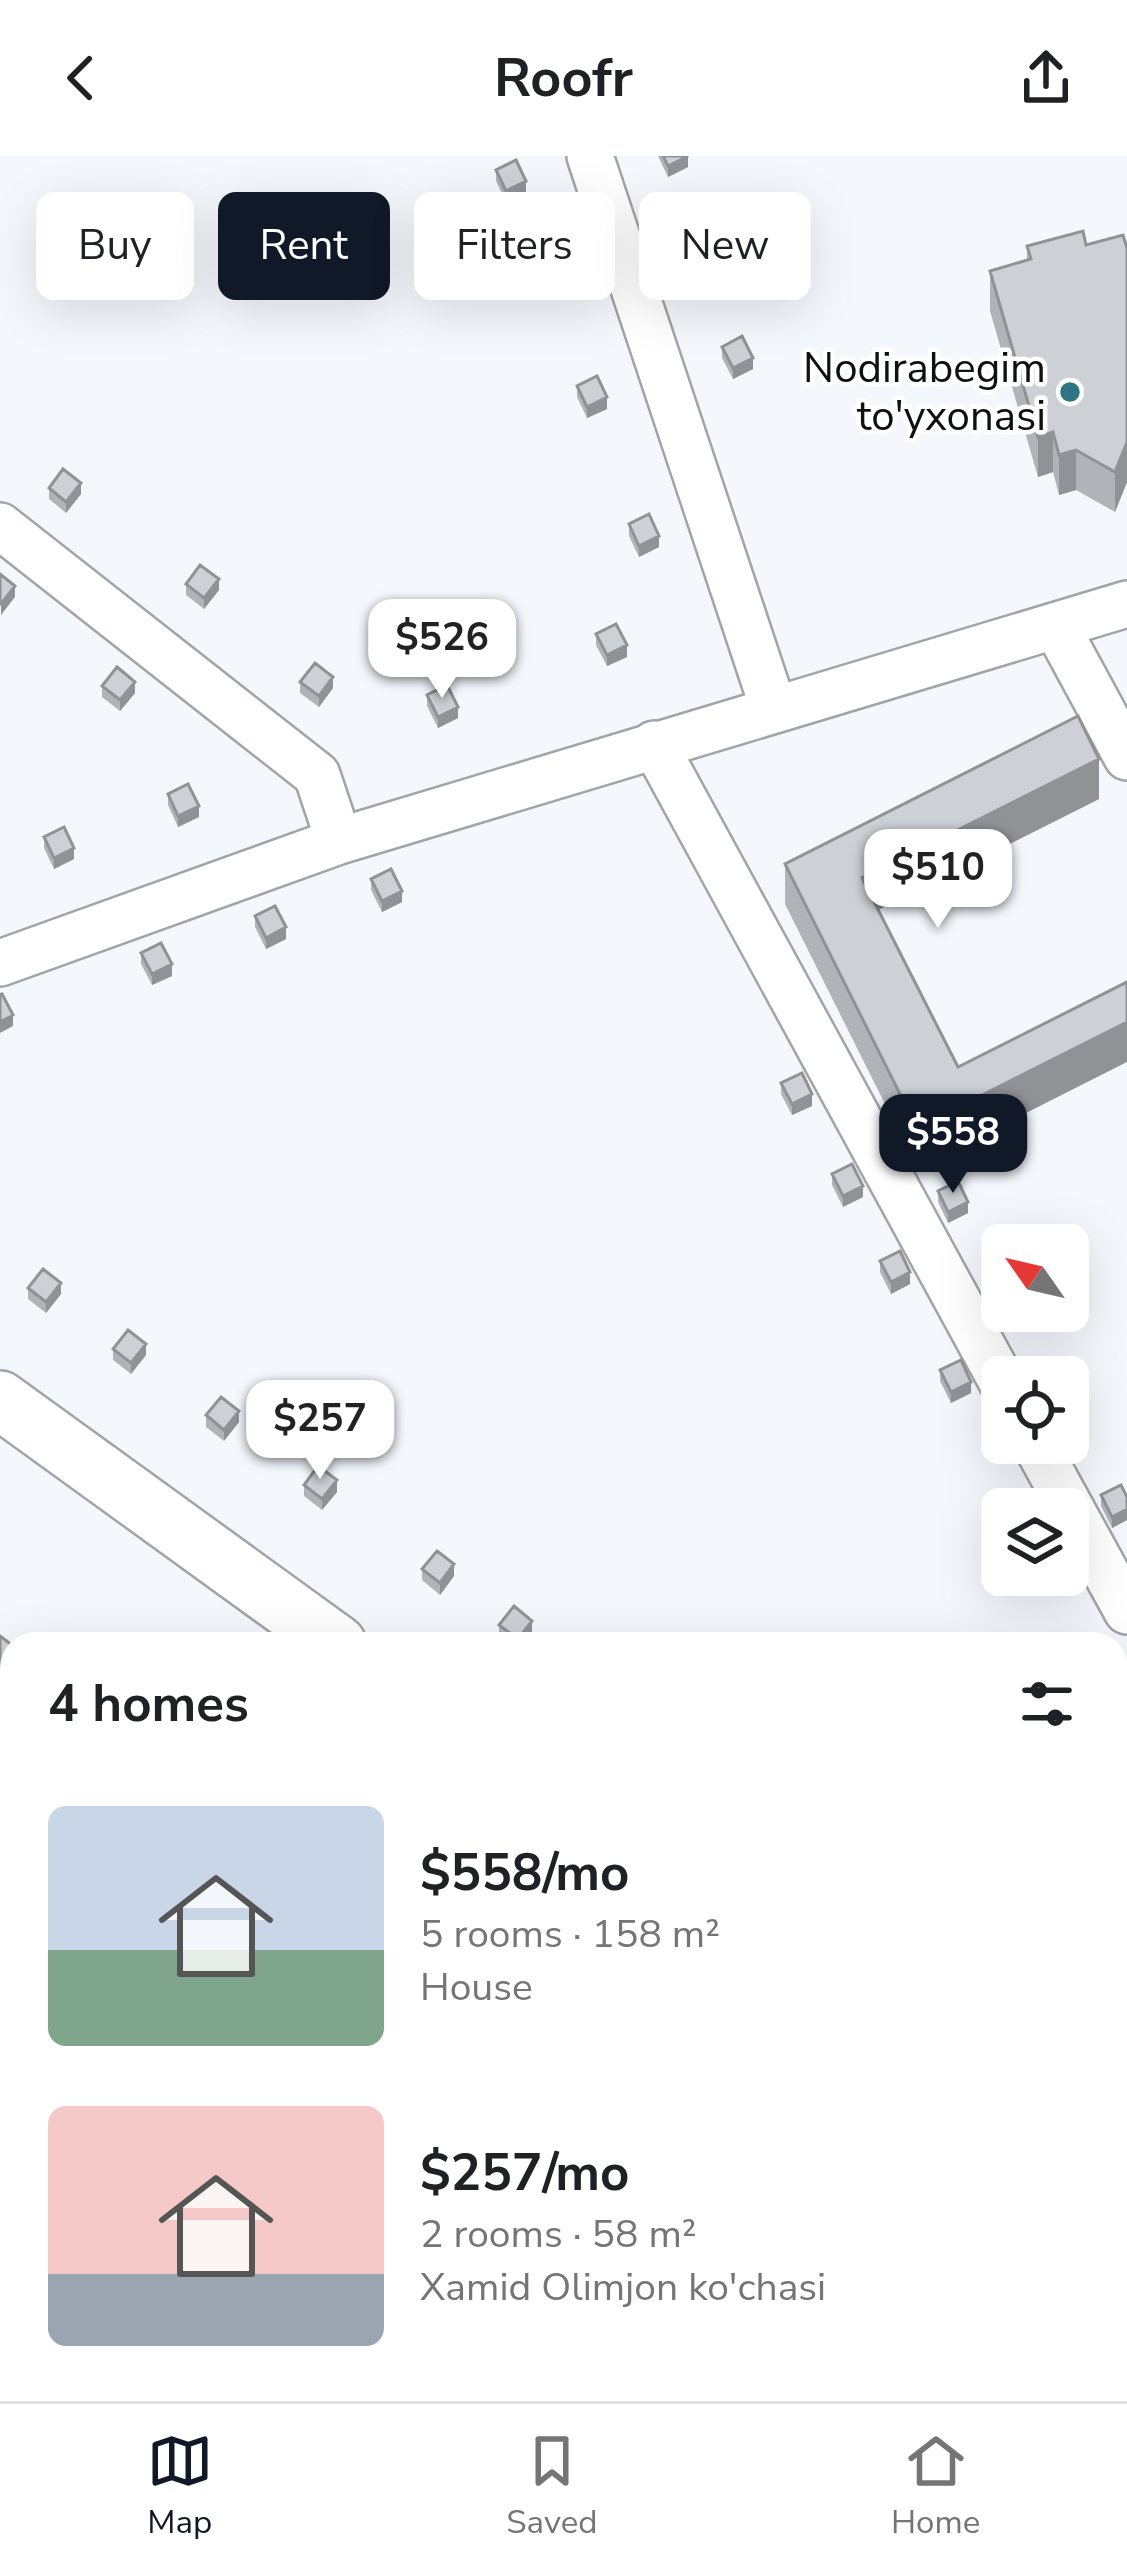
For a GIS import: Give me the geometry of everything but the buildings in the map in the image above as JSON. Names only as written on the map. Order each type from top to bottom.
[{"type":"main road","points":[[0,1400],[320,1632]]},
{"type":"street","points":[[590,156],[772,707]]},
{"type":"street","points":[[0,526],[317,775],[339,841]]},
{"type":"street","points":[[0,963],[339,841],[772,707],[1127,604]]},
{"type":"street","points":[[1056,626],[1127,757]]},
{"type":"street","points":[[654,744],[988,1356]]},
{"type":"street","points":[[1046,1464],[1127,1612]]},
{"type":"place","name":"Nodirabegim to'yxonasi","points":[[1070,392]]}]
